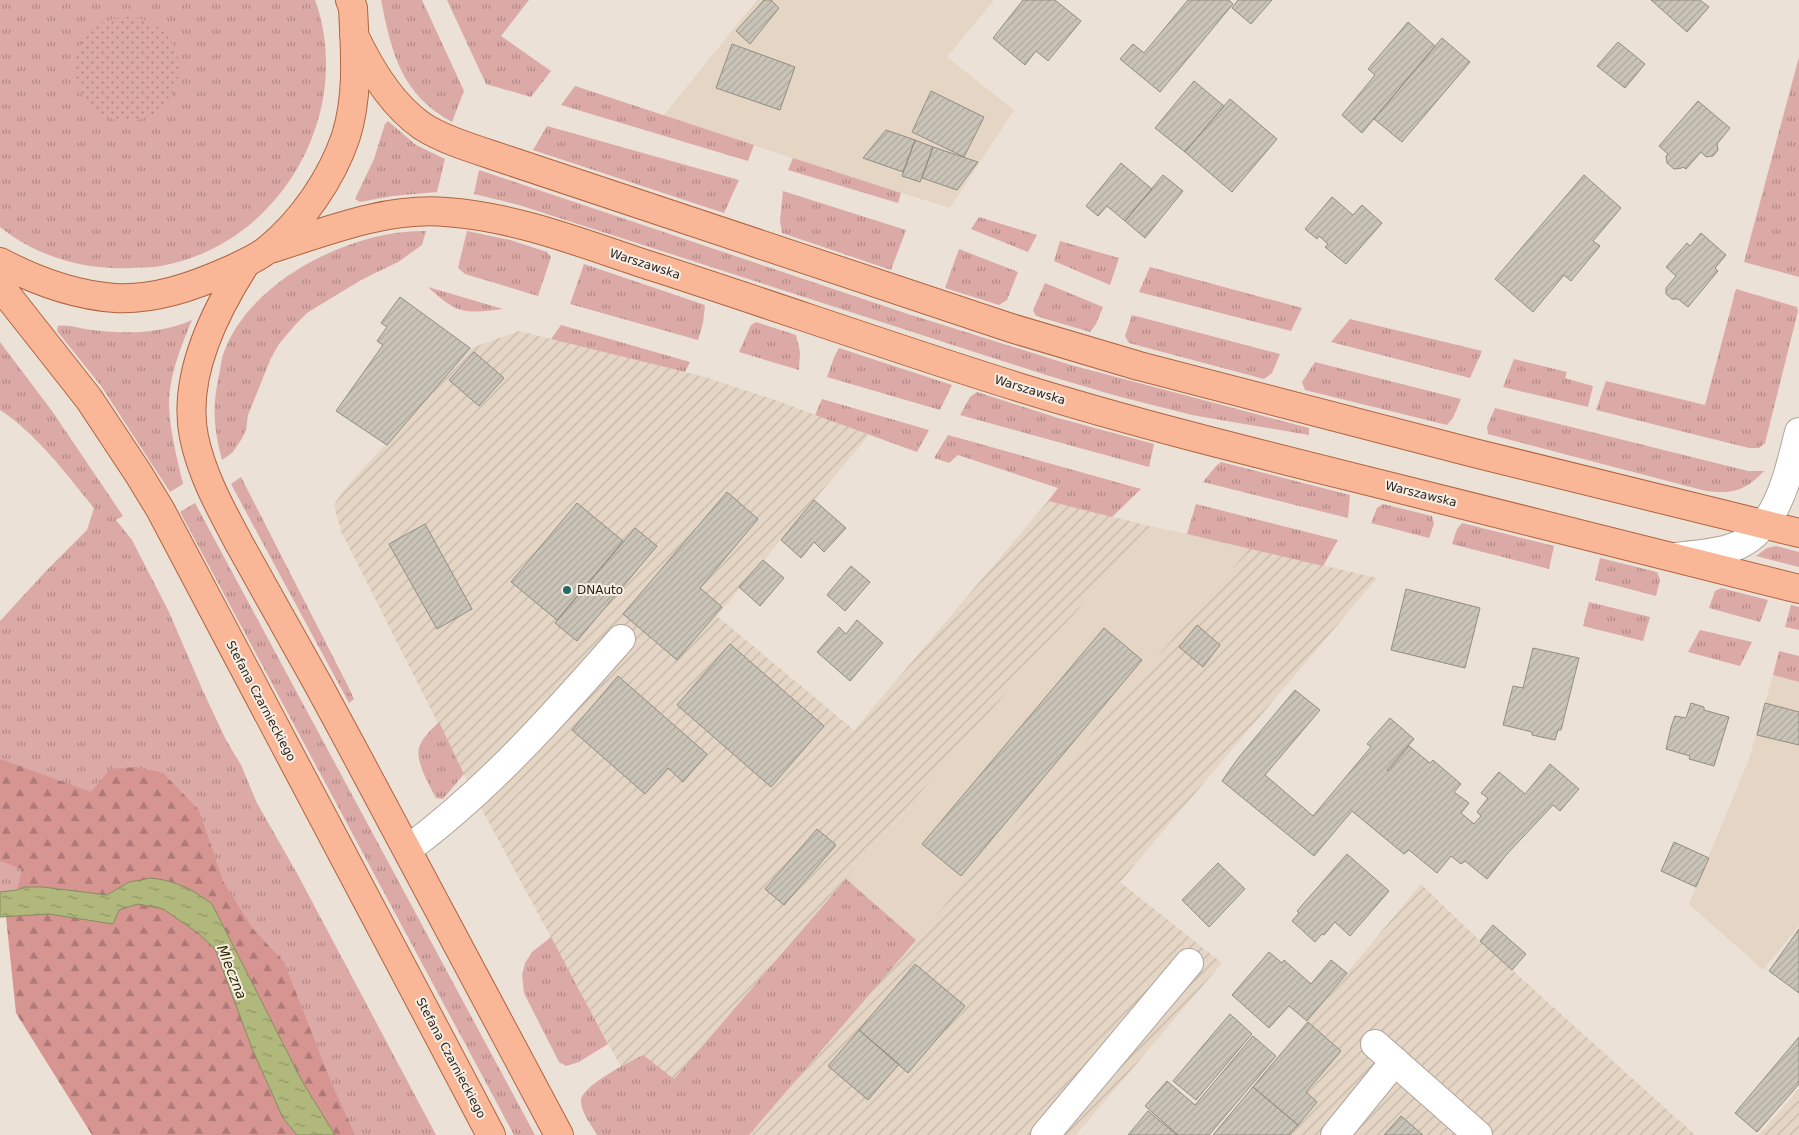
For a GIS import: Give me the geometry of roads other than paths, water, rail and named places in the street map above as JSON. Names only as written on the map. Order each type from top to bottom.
[{"type":"main road","points":[[352,11],[355,74],[352,112],[346,136],[336,162],[309,206],[298,220],[257,256],[223,302],[207,337],[193,388],[194,436],[209,483],[228,522],[408,849],[559,1135]]},
{"type":"main road","points":[[352,11],[360,49],[380,81],[402,108],[413,119],[434,132],[498,157],[1011,328],[1139,366],[1474,453],[1799,533]]},
{"type":"main road","name":"Warszawska","points":[[257,256],[351,224],[401,213],[444,211],[493,217],[670,272],[1021,388],[1164,429],[1799,589]]},
{"type":"main road","points":[[0,262],[30,277],[57,287],[116,298],[143,297],[171,292],[212,279],[257,256]]},
{"type":"main road","name":"Stefana Czarnieckiego","points":[[0,286],[89,399],[160,508],[491,1135]]},
{"type":"street","points":[[1674,557],[1729,549],[1753,537],[1765,525],[1779,498],[1794,477],[1799,432]]},
{"type":"street","points":[[408,849],[430,833],[481,788],[551,719],[621,639]]},
{"type":"street","points":[[1045,1135],[1189,963]]},
{"type":"street","points":[[1335,1135],[1385,1052],[1478,1135]]},
{"type":"water","name":"Mleczna","points":[[151,878],[184,886],[212,904],[302,1081],[335,1135],[297,1135],[283,1118],[253,1051],[215,949],[198,933],[163,909],[138,904],[119,910],[113,924],[49,914],[0,917],[0,892],[17,890],[24,887],[43,887],[107,895],[129,882]]},
{"type":"place","name":"DNAuto","points":[[567,590]]}]
